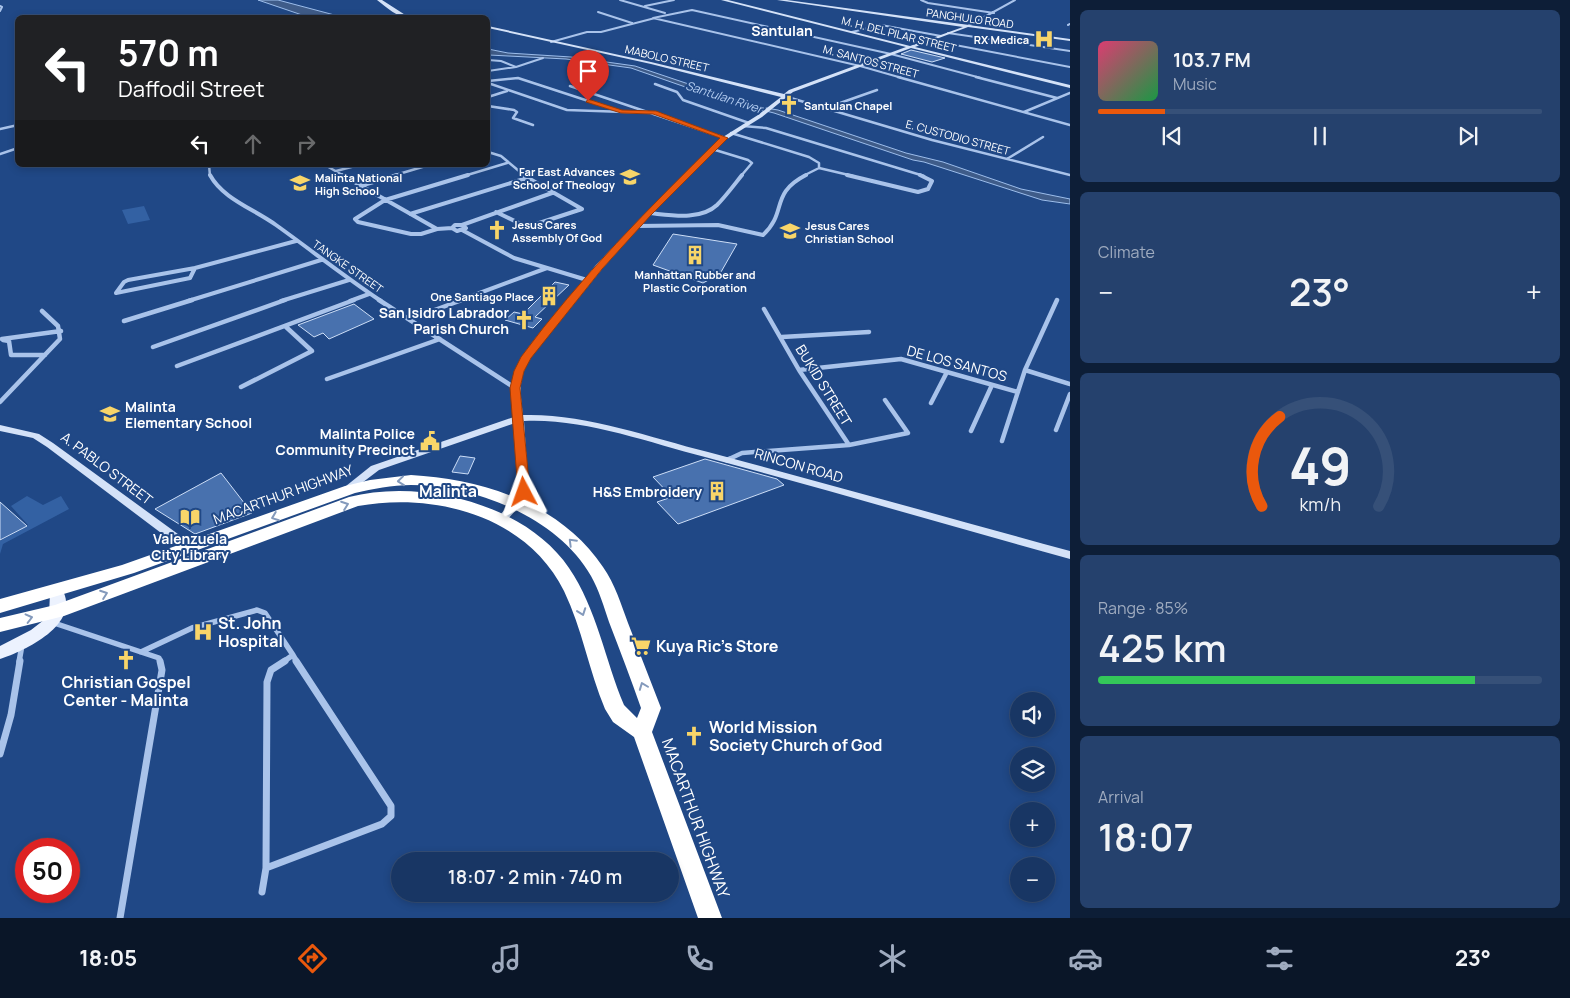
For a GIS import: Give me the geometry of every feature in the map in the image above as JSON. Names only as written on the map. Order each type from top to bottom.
[{"type":"highway","name":"MACARTHUR HIGHWAY","points":[[297,516],[346,490],[410,480],[443,482],[520,498],[533,512],[562,532],[582,552],[597,571],[610,598],[651,708],[642,732]]},
{"type":"highway","name":"MACARTHUR HIGHWAY","points":[[0,625],[56,615],[259,530],[297,516],[355,501],[394,495],[427,497],[444,500],[501,519],[516,526],[551,553],[565,574],[580,608],[618,715],[642,732],[710,918]]},
{"type":"highway","name":"MACARTHUR HIGHWAY","points":[[0,606],[57,593],[189,548],[259,530]]},
{"type":"main road","points":[[379,0],[400,15]]},
{"type":"main road","name":"M. H. DEL PILAR STREET","points":[[723,0],[1070,88]]},
{"type":"main road","name":"PANGHULO ROAD","points":[[779,0],[1070,40]]},
{"type":"main road","points":[[501,519],[520,498],[519,418],[515,388],[519,371],[526,357],[587,280],[649,213],[712,149],[731,133],[775,106],[791,91],[968,26]]},
{"type":"main road","name":"MABOLO STREET","points":[[490,27],[650,63],[784,96]]},
{"type":"main road","name":"RINCON ROAD","points":[[346,490],[376,468],[519,418],[545,417],[575,420],[1070,555]]},
{"type":"main road","name":"A. PABLO STREET","points":[[0,428],[36,436],[50,444],[189,548]]},
{"type":"main road","points":[[0,653],[39,632],[56,615],[57,593]]},
{"type":"street","points":[[620,0],[668,13]]},
{"type":"street","points":[[644,7],[672,0]]},
{"type":"street","points":[[921,0],[994,12]]},
{"type":"street","points":[[968,26],[1015,0]]},
{"type":"street","points":[[0,6],[2,7],[0,11]]},
{"type":"street","points":[[551,42],[587,32],[601,32],[632,25],[632,23],[656,18],[653,17],[668,13],[692,10],[891,54],[1057,98]]},
{"type":"street","points":[[598,12],[632,23]]},
{"type":"street","name":"M. SANTOS STREET","points":[[656,18],[860,66],[1070,125]]},
{"type":"street","points":[[852,32],[881,24],[941,36]]},
{"type":"street","points":[[948,33],[1070,51]]},
{"type":"street","points":[[929,40],[1070,67]]},
{"type":"street","points":[[490,70],[516,67],[543,58]]},
{"type":"street","points":[[490,60],[501,61],[516,67]]},
{"type":"street","points":[[490,82],[518,78],[621,112]]},
{"type":"street","points":[[490,83],[508,91],[567,110],[654,113]]},
{"type":"street","points":[[637,226],[718,225],[763,235],[775,224],[785,190],[819,168],[922,192],[928,189],[932,181],[927,177],[766,128],[746,124],[683,100],[677,92],[655,84]]},
{"type":"street","points":[[570,86],[725,138]]},
{"type":"street","points":[[823,109],[877,90]]},
{"type":"street","points":[[490,96],[508,91]]},
{"type":"street","points":[[1023,112],[1070,93]]},
{"type":"street","name":"E. CUSTODIO STREET","points":[[784,96],[823,109],[1070,175]]},
{"type":"street","points":[[490,106],[514,110],[517,112],[513,118],[533,124]]},
{"type":"street","points":[[0,129],[15,126]]},
{"type":"street","points":[[731,133],[809,157],[819,163],[819,168]]},
{"type":"street","points":[[1007,159],[1043,137]]},
{"type":"street","points":[[0,154],[15,149]]},
{"type":"street","points":[[649,213],[693,214],[710,210],[716,206],[752,163],[748,160],[712,149]]},
{"type":"street","points":[[490,153],[501,156],[527,178],[582,209],[527,227],[496,212]]},
{"type":"street","points":[[507,163],[385,200],[355,220],[411,234],[452,228],[455,225],[514,258],[587,280]]},
{"type":"street","name":"TANGKE STREET","points":[[209,167],[210,176],[220,190],[275,224],[369,294],[515,388]]},
{"type":"street","points":[[329,167],[437,229]]},
{"type":"street","points":[[336,171],[351,167]]},
{"type":"street","points":[[360,186],[422,167]]},
{"type":"street","points":[[410,214],[527,178]]},
{"type":"street","points":[[462,228],[466,222],[552,193]]},
{"type":"street","points":[[195,268],[190,278],[116,293],[123,283],[128,280],[195,268],[296,241]]},
{"type":"street","points":[[124,321],[321,260]]},
{"type":"street","points":[[410,319],[547,268]]},
{"type":"street","points":[[153,347],[265,306],[349,280]]},
{"type":"street","points":[[177,366],[369,294]]},
{"type":"street","points":[[1002,440],[1025,370],[1057,300]]},
{"type":"street","name":"BUKID STREET","points":[[727,460],[742,453],[849,445],[799,370],[764,308]]},
{"type":"street","points":[[0,402],[60,338],[61,331],[58,325],[42,311]]},
{"type":"street","points":[[241,388],[312,351],[284,326]]},
{"type":"street","points":[[1,340],[61,331]]},
{"type":"street","points":[[782,337],[869,332]]},
{"type":"street","points":[[327,379],[440,339]]},
{"type":"street","points":[[1,340],[9,342],[11,355],[45,355]]},
{"type":"street","name":"DE LOS SANTOS","points":[[799,370],[901,358],[1018,392]]},
{"type":"street","points":[[1025,370],[1070,384]]},
{"type":"street","points":[[931,403],[947,372]]},
{"type":"street","points":[[971,431],[992,385]]},
{"type":"street","points":[[1056,430],[1070,394]]},
{"type":"street","points":[[849,445],[908,433],[885,400]]},
{"type":"street","points":[[141,652],[192,628],[257,610],[265,613],[391,806],[392,816],[382,824],[266,868]]},
{"type":"street","points":[[56,615],[57,624],[159,658],[162,670],[120,918]]},
{"type":"street","points":[[0,754],[11,715],[22,641]]},
{"type":"street","points":[[262,892],[266,868],[267,682],[271,670],[293,655]]},
{"type":"shaded area","points":[[144,206],[150,220],[128,224],[122,210]]},
{"type":"shaded area","points":[[27,496],[43,505],[61,496],[69,509],[3,544],[0,554],[0,541],[28,525],[11,506]]},
{"type":"water","points":[[258,0],[278,0],[334,15],[302,15]]},
{"type":"water","name":"Santulan River","points":[[490,49],[508,53],[571,57],[635,66],[754,106],[778,110],[906,153],[943,162],[1021,189],[1070,199],[1070,204],[1042,200],[913,160],[774,113],[762,110],[754,111],[631,68],[566,59],[490,55]]},
{"type":"building","points":[[911,50],[945,58],[932,62],[901,54]]},
{"type":"building","name":"Manhattan Rubber and Plastic Corporation","points":[[673,234],[737,244],[721,272],[718,271],[716,276],[703,283],[653,265]]},
{"type":"building","points":[[555,282],[569,285],[535,317],[542,319],[533,328],[505,320],[514,312],[523,314]]},
{"type":"building","points":[[354,304],[374,319],[329,339],[323,333],[314,337],[298,325]]},
{"type":"building","points":[[460,456],[475,458],[468,474],[452,472]]},
{"type":"building","name":"H&S Embroidery","points":[[705,459],[777,479],[784,485],[678,524],[657,502],[672,497],[653,477]]},
{"type":"building","points":[[221,473],[252,513],[195,534],[155,509]]},
{"type":"building","points":[[0,502],[27,526],[0,540]]},
{"type":"place","name":"RX Medica","points":[[1044,39]]},
{"type":"place","name":"Santulan Chapel","points":[[789,105]]},
{"type":"place","name":"Far East Advances School of Theology","points":[[630,177]]},
{"type":"place","name":"Malinta National High School","points":[[300,183]]},
{"type":"place","name":"Jesus Cares Assembly Of God","points":[[497,230]]},
{"type":"place","name":"Jesus Cares Christian School","points":[[790,231]]},
{"type":"place","name":"Manhattan Rubber and Plastic Corporation","points":[[695,255]]},
{"type":"place","name":"One Santiago Place","points":[[549,296]]},
{"type":"place","name":"San Isidro Labrador Parish Church","points":[[524,320]]},
{"type":"place","name":"Malinta Elementary School","points":[[110,414]]},
{"type":"place","name":"Malinta Police Community Precinct","points":[[430,441]]},
{"type":"place","name":"H&S Embroidery","points":[[717,491]]},
{"type":"place","name":"Valenzuela City Library","points":[[190,517]]},
{"type":"place","name":"St. John Hospital","points":[[203,632]]},
{"type":"place","name":"Kuya Ric's Store","points":[[641,646]]},
{"type":"place","name":"Christian Gospel Center - Malinta","points":[[126,660]]},
{"type":"place","name":"World Mission Society Church of God","points":[[694,736]]},
{"type":"district","name":"Santulan","points":[[782,30]]},
{"type":"district","name":"Malinta","points":[[448,491]]},
{"type":"route","points":[[524,492],[515,388],[519,371],[526,357],[587,280],[649,213],[725,138],[654,113],[621,112],[588,101]]}]
